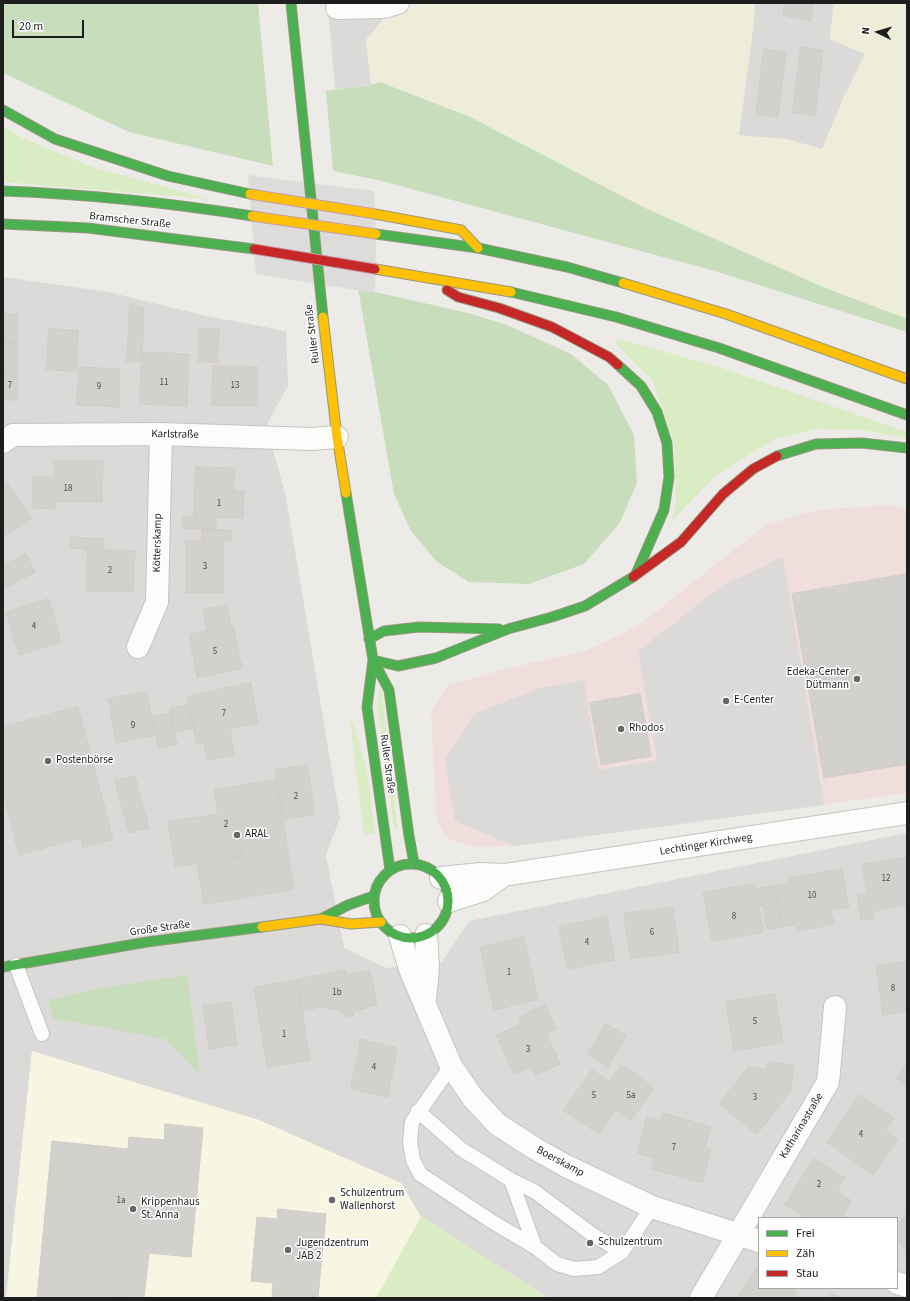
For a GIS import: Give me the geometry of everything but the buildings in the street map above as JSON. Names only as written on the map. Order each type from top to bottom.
[{"type":"main road","name":"Ruller Straße","points":[[291,3],[319,281],[337,437],[372,660],[367,707],[390,870]]},
{"type":"main road","points":[[3,110],[55,139],[168,176],[250,194],[375,214],[461,230],[478,248]]},
{"type":"main road","name":"Bramscher Straße","points":[[3,191],[34,192],[202,208],[478,248],[567,267],[726,314],[907,379]]},
{"type":"main road","name":"Bramscher Straße","points":[[3,224],[88,228],[254,249],[506,291],[616,317],[719,348],[907,415]]},
{"type":"main road","points":[[429,278],[458,297],[499,308],[552,327],[608,357],[642,386],[657,412],[667,443],[669,477],[664,510],[635,576]]},
{"type":"main road","points":[[372,660],[398,666],[436,658],[508,629],[585,606],[635,576],[681,542],[723,494],[753,469],[781,454],[816,444],[862,443],[907,448]]},
{"type":"main road","points":[[369,639],[384,631],[419,627],[508,629]]},
{"type":"main road","name":"Ruller Straße","points":[[372,660],[389,690],[414,863]]},
{"type":"main road","points":[[414,863],[429,868],[441,878],[447,889],[449,901],[447,912],[435,929],[426,935],[413,938],[400,936],[389,931],[381,922],[374,905],[374,896],[380,882],[390,870],[401,865],[414,863]]},
{"type":"main road","name":"Große Straße","points":[[321,919],[348,905],[374,896]]},
{"type":"main road","name":"Große Straße","points":[[10,966],[147,942],[321,919],[351,924],[381,922]]},
{"type":"street","points":[[337,8],[384,7],[398,3]]},
{"type":"street","name":"Karlstraße","points":[[6,437],[161,434],[312,439],[337,437]]},
{"type":"street","name":"Kötterskamp","points":[[138,647],[157,602],[161,434]]},
{"type":"street","name":"Lechtinger Kirchweg","points":[[441,878],[480,874],[504,875],[907,813]]},
{"type":"street","name":"Lechtinger Kirchweg","points":[[449,901],[483,890],[504,875]]},
{"type":"street","name":"Boerskamp","points":[[425,1004],[428,967],[426,935]]},
{"type":"street","name":"Boerskamp","points":[[400,936],[410,969],[451,1066],[473,1098],[497,1124],[534,1148],[566,1166],[652,1207],[758,1241]]},
{"type":"street","name":"Katharinastraße","points":[[701,1298],[828,1082],[835,1007]]},
{"type":"lane","points":[[10,966],[42,1034]]},
{"type":"lane","points":[[451,1066],[418,1111],[412,1122],[410,1142],[413,1160],[420,1174],[535,1248],[557,1264],[574,1269],[598,1267],[622,1252],[652,1207]]},
{"type":"lane","points":[[418,1111],[461,1149],[512,1180],[534,1191],[593,1235],[622,1252]]},
{"type":"lane","points":[[512,1180],[535,1248]]},
{"type":"shaded area","points":[[425,3],[755,3],[754,22],[739,135],[786,139],[822,149],[844,97],[865,54],[830,39],[834,3],[907,3],[907,319],[823,287],[645,208],[470,117],[380,82],[371,85],[366,40],[382,21]]},
{"type":"shaded area","points":[[755,3],[834,3],[830,39],[865,54],[844,97],[822,149],[786,139],[738,136],[754,22]]},
{"type":"shaded area","points":[[384,7],[382,21],[366,40],[371,85],[335,89],[328,8]]},
{"type":"shaded area","points":[[3,277],[109,292],[206,316],[286,331],[288,386],[266,426],[285,492],[340,818],[326,855],[344,948],[386,968],[442,962],[469,921],[907,833],[907,1298],[548,1298],[421,1217],[401,1183],[259,1120],[32,1052],[6,1298],[3,1298]]},
{"type":"shaded area","points":[[888,505],[907,509],[907,793],[515,846],[470,846],[447,838],[437,822],[431,712],[449,685],[505,669],[585,651],[635,628],[766,525],[817,510]]},
{"type":"shaded area","name":"E-Center","points":[[783,557],[824,805],[515,846],[455,821],[445,759],[474,714],[540,688],[584,680],[598,770],[657,760],[638,651],[722,586]]},
{"type":"shaded area","points":[[113,839],[133,921],[26,940],[6,868]]},
{"type":"shaded area","points":[[15,918],[19,941],[3,944],[3,920]]},
{"type":"shaded area","name":"Krippenhaus St. Anna","points":[[32,1051],[259,1120],[401,1183],[421,1217],[548,1298],[6,1298]]},
{"type":"green space","points":[[3,3],[258,3],[273,166],[129,132],[3,73]]},
{"type":"green space","points":[[380,82],[470,117],[645,208],[823,287],[907,319],[907,332],[715,271],[378,180],[333,171],[326,91],[371,85]]},
{"type":"green space","points":[[3,125],[18,136],[92,167],[209,199],[3,182]]},
{"type":"green space","points":[[358,288],[472,314],[507,325],[571,354],[608,385],[634,435],[637,483],[619,524],[584,564],[529,584],[469,582],[437,562],[411,531],[394,494]]},
{"type":"green space","points":[[620,339],[725,369],[907,432],[907,438],[862,430],[816,429],[774,439],[715,476],[671,522],[676,503],[674,442],[652,380],[614,342]]},
{"type":"green space","points":[[381,685],[398,829],[394,830],[377,703]]},
{"type":"green space","points":[[350,720],[352,720],[367,770],[375,833],[364,834]]},
{"type":"green space","points":[[187,975],[200,1074],[165,1039],[53,1018],[48,1000],[95,989]]},
{"type":"green space","points":[[421,1217],[548,1298],[376,1298]]},
{"type":"pier","points":[[248,175],[374,191],[376,234],[375,293],[256,274]]},
{"type":"traffic: fast","points":[[291,3],[323,317]]},
{"type":"traffic: fast","points":[[3,110],[55,139],[168,176],[250,194]]},
{"type":"traffic: fast","points":[[3,191],[65,194],[128,200],[252,216]]},
{"type":"traffic: fast","points":[[3,224],[88,228],[254,249]]},
{"type":"traffic: fast","points":[[376,234],[478,248],[567,267],[623,283]]},
{"type":"traffic: fast","points":[[511,292],[616,317],[719,348],[907,415]]},
{"type":"traffic: fast","points":[[618,365],[641,386],[657,412],[667,443],[669,477],[664,510],[636,574]]},
{"type":"traffic: fast","points":[[777,456],[816,444],[862,443],[907,448]]},
{"type":"traffic: fast","points":[[346,493],[373,660],[367,707],[390,870]]},
{"type":"traffic: fast","points":[[373,660],[398,666],[436,658],[508,629],[585,606],[633,577]]},
{"type":"traffic: fast","points":[[369,639],[384,631],[419,627],[499,629]]},
{"type":"traffic: fast","points":[[373,660],[389,690],[414,863]]},
{"type":"traffic: fast","points":[[411,864],[432,870],[442,880],[448,901],[442,922],[432,932],[411,938],[390,932],[380,922],[374,901],[380,880],[390,870],[411,864]]},
{"type":"traffic: fast","points":[[321,919],[348,905],[374,896]]},
{"type":"traffic: fast","points":[[3,967],[147,942],[262,927]]},
{"type":"traffic: slow","points":[[250,194],[375,214]]},
{"type":"traffic: slow","points":[[375,214],[461,230],[478,248]]},
{"type":"traffic: slow","points":[[252,216],[376,234]]},
{"type":"traffic: slow","points":[[375,269],[511,292]]},
{"type":"traffic: slow","points":[[623,283],[726,314],[907,379]]},
{"type":"traffic: slow","points":[[323,317],[337,437],[346,493]]},
{"type":"traffic: slow","points":[[262,927],[321,919],[351,924],[381,922]]},
{"type":"traffic: jam","points":[[254,249],[375,269]]},
{"type":"traffic: jam","points":[[447,290],[458,297],[499,308],[552,327],[609,357],[618,365]]},
{"type":"traffic: jam","points":[[633,577],[681,542],[723,494],[753,469],[777,456]]},
{"type":"place","name":"Edeka-Center Dütmann","points":[[857,679]]},
{"type":"place","name":"E-Center","points":[[726,701]]},
{"type":"place","name":"Rhodos","points":[[621,729]]},
{"type":"place","name":"Postenbörse","points":[[48,761]]},
{"type":"place","name":"ARAL","points":[[237,835]]},
{"type":"place","name":"Schulzentrum Wallenhorst","points":[[332,1200]]},
{"type":"place","name":"Krippenhaus St. Anna","points":[[133,1209]]},
{"type":"place","name":"Schulzentrum","points":[[590,1243]]},
{"type":"place","name":"Jugendzentrum JAB 2","points":[[288,1250]]}]
